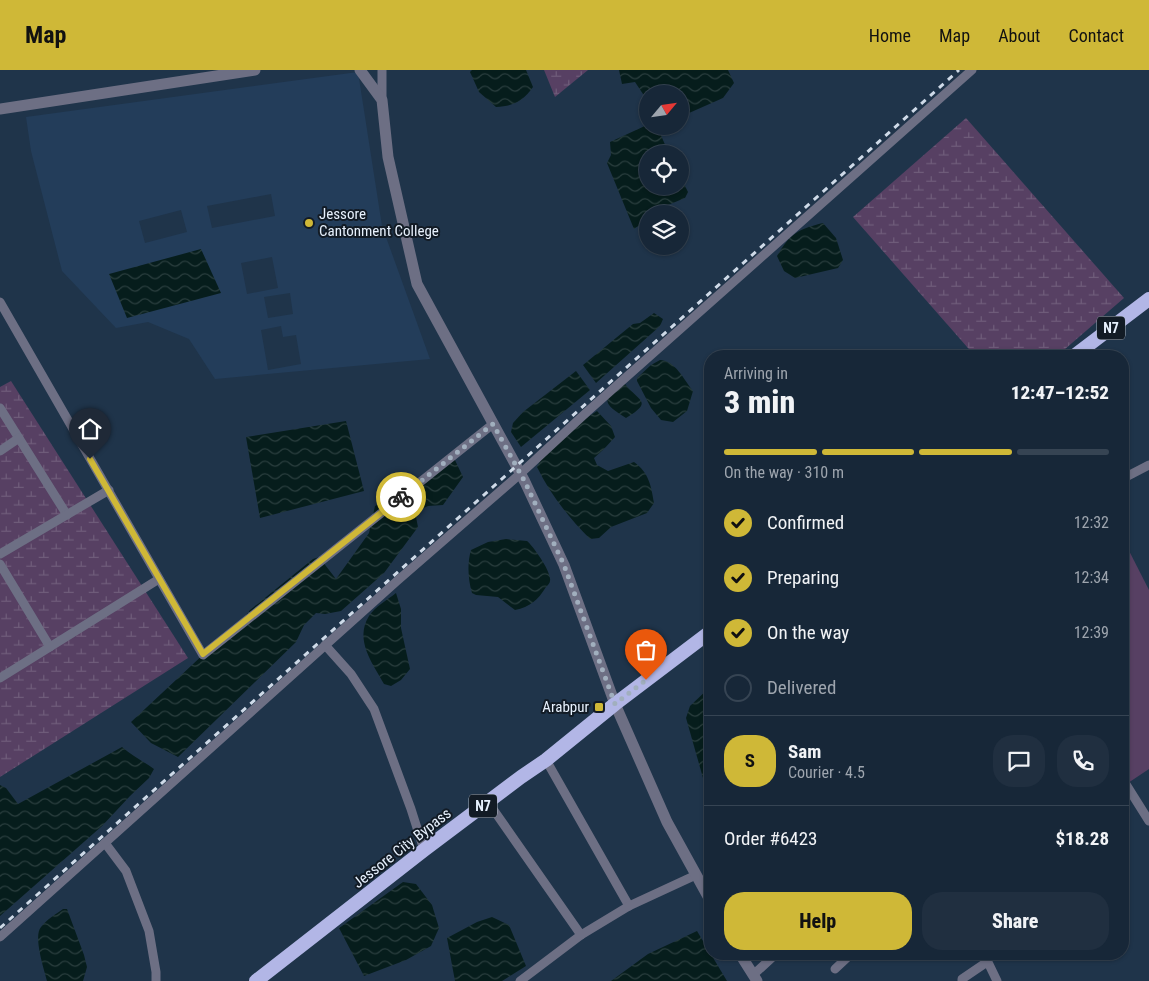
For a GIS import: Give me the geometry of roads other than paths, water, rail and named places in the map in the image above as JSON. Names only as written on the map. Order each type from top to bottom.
[{"type":"highway","name":"N7","points":[[1082,350],[1149,300]]},
{"type":"highway","name":"Jessore City Bypass","points":[[256,981],[424,850],[546,760],[615,704],[704,637]]},
{"type":"street","points":[[0,109],[256,70]]},
{"type":"street","points":[[360,70],[382,100]]},
{"type":"street","points":[[382,70],[382,100],[388,157],[417,284],[520,474],[564,565],[615,704],[667,822],[704,889]]},
{"type":"street","points":[[0,937],[972,70]]},
{"type":"street","points":[[0,302],[203,654],[493,424]]},
{"type":"street","points":[[0,408],[67,515]]},
{"type":"street","points":[[0,451],[18,438]]},
{"type":"street","points":[[1129,475],[1149,465]]},
{"type":"street","points":[[0,554],[109,490]]},
{"type":"street","points":[[0,564],[50,646]]},
{"type":"street","points":[[0,678],[159,579]]},
{"type":"street","points":[[326,645],[351,674],[374,709],[424,850]]},
{"type":"street","points":[[546,760],[629,906]]},
{"type":"street","points":[[1129,789],[1149,821]]},
{"type":"street","points":[[488,802],[581,935]]},
{"type":"street","points":[[105,843],[126,871],[149,931],[156,981]]},
{"type":"street","points":[[520,981],[581,935],[629,906],[696,875]]},
{"type":"street","points":[[744,960],[755,978],[771,960]]},
{"type":"street","points":[[834,969],[844,960]]},
{"type":"street","points":[[962,981],[984,960]]},
{"type":"street","points":[[987,960],[997,981]]},
{"type":"water","points":[[472,70],[526,70],[533,87],[518,102],[496,107],[479,92],[470,72]]},
{"type":"water","points":[[619,70],[728,70],[734,83],[723,98],[689,113],[689,85],[639,85],[639,88],[635,82],[622,84]]},
{"type":"water","points":[[639,129],[639,135],[661,135],[665,145],[639,145],[639,195],[686,195],[685,198],[668,205],[639,205],[639,226],[634,229],[607,163],[611,155],[610,142]]},
{"type":"water","points":[[823,223],[836,238],[843,260],[838,268],[795,278],[784,271],[777,256],[786,242],[801,230]]},
{"type":"water","points":[[201,249],[221,293],[127,318],[109,274]]},
{"type":"water","points":[[654,313],[663,319],[660,326],[596,383],[583,365],[633,324],[640,323]]},
{"type":"water","points":[[660,360],[670,363],[675,367],[693,391],[687,411],[673,422],[661,420],[651,408],[637,381],[637,378],[651,365]]},
{"type":"water","points":[[576,371],[590,390],[521,447],[511,432],[513,423],[523,412]]},
{"type":"water","points":[[625,384],[639,398],[642,405],[626,418],[612,408],[608,401],[608,397]]},
{"type":"water","points":[[597,411],[611,426],[615,437],[594,458],[597,465],[608,471],[634,462],[646,475],[654,503],[647,513],[611,527],[599,538],[590,539],[560,505],[537,467],[541,460],[582,421]]},
{"type":"water","points":[[346,421],[364,491],[260,518],[246,437]]},
{"type":"water","points":[[454,458],[463,477],[443,505],[428,506],[415,512],[418,527],[384,573],[341,611],[325,614],[316,613],[304,625],[296,642],[178,757],[151,743],[131,722],[223,636],[235,628],[250,610],[313,559],[319,557],[336,579],[369,533],[375,506],[400,493]]},
{"type":"water","points":[[506,539],[527,541],[542,560],[550,577],[549,583],[537,599],[525,607],[515,610],[498,597],[472,593],[469,577],[471,550],[488,542]]},
{"type":"water","points":[[396,593],[401,609],[401,628],[410,669],[401,680],[391,686],[384,684],[370,660],[363,634],[369,616]]},
{"type":"water","points":[[704,693],[704,781],[686,718],[690,706]]},
{"type":"water","points":[[122,747],[154,769],[149,778],[102,826],[0,916],[0,785],[6,788],[18,804]]},
{"type":"water","points":[[403,882],[416,884],[432,905],[439,928],[431,946],[406,960],[364,976],[339,928]]},
{"type":"water","points":[[63,909],[67,909],[84,955],[87,967],[83,981],[47,981],[40,953],[39,931],[51,917]]},
{"type":"water","points":[[492,917],[509,925],[526,966],[502,981],[455,981],[447,938],[477,922]]},
{"type":"water","points":[[697,931],[704,943],[704,960],[714,960],[727,981],[611,981],[648,954]]},
{"type":"railway","points":[[0,928],[959,70]]},
{"type":"place","name":"Jessore Cantonment College","points":[[309,223]]},
{"type":"place","name":"Arabpur","points":[[599,707]]}]
